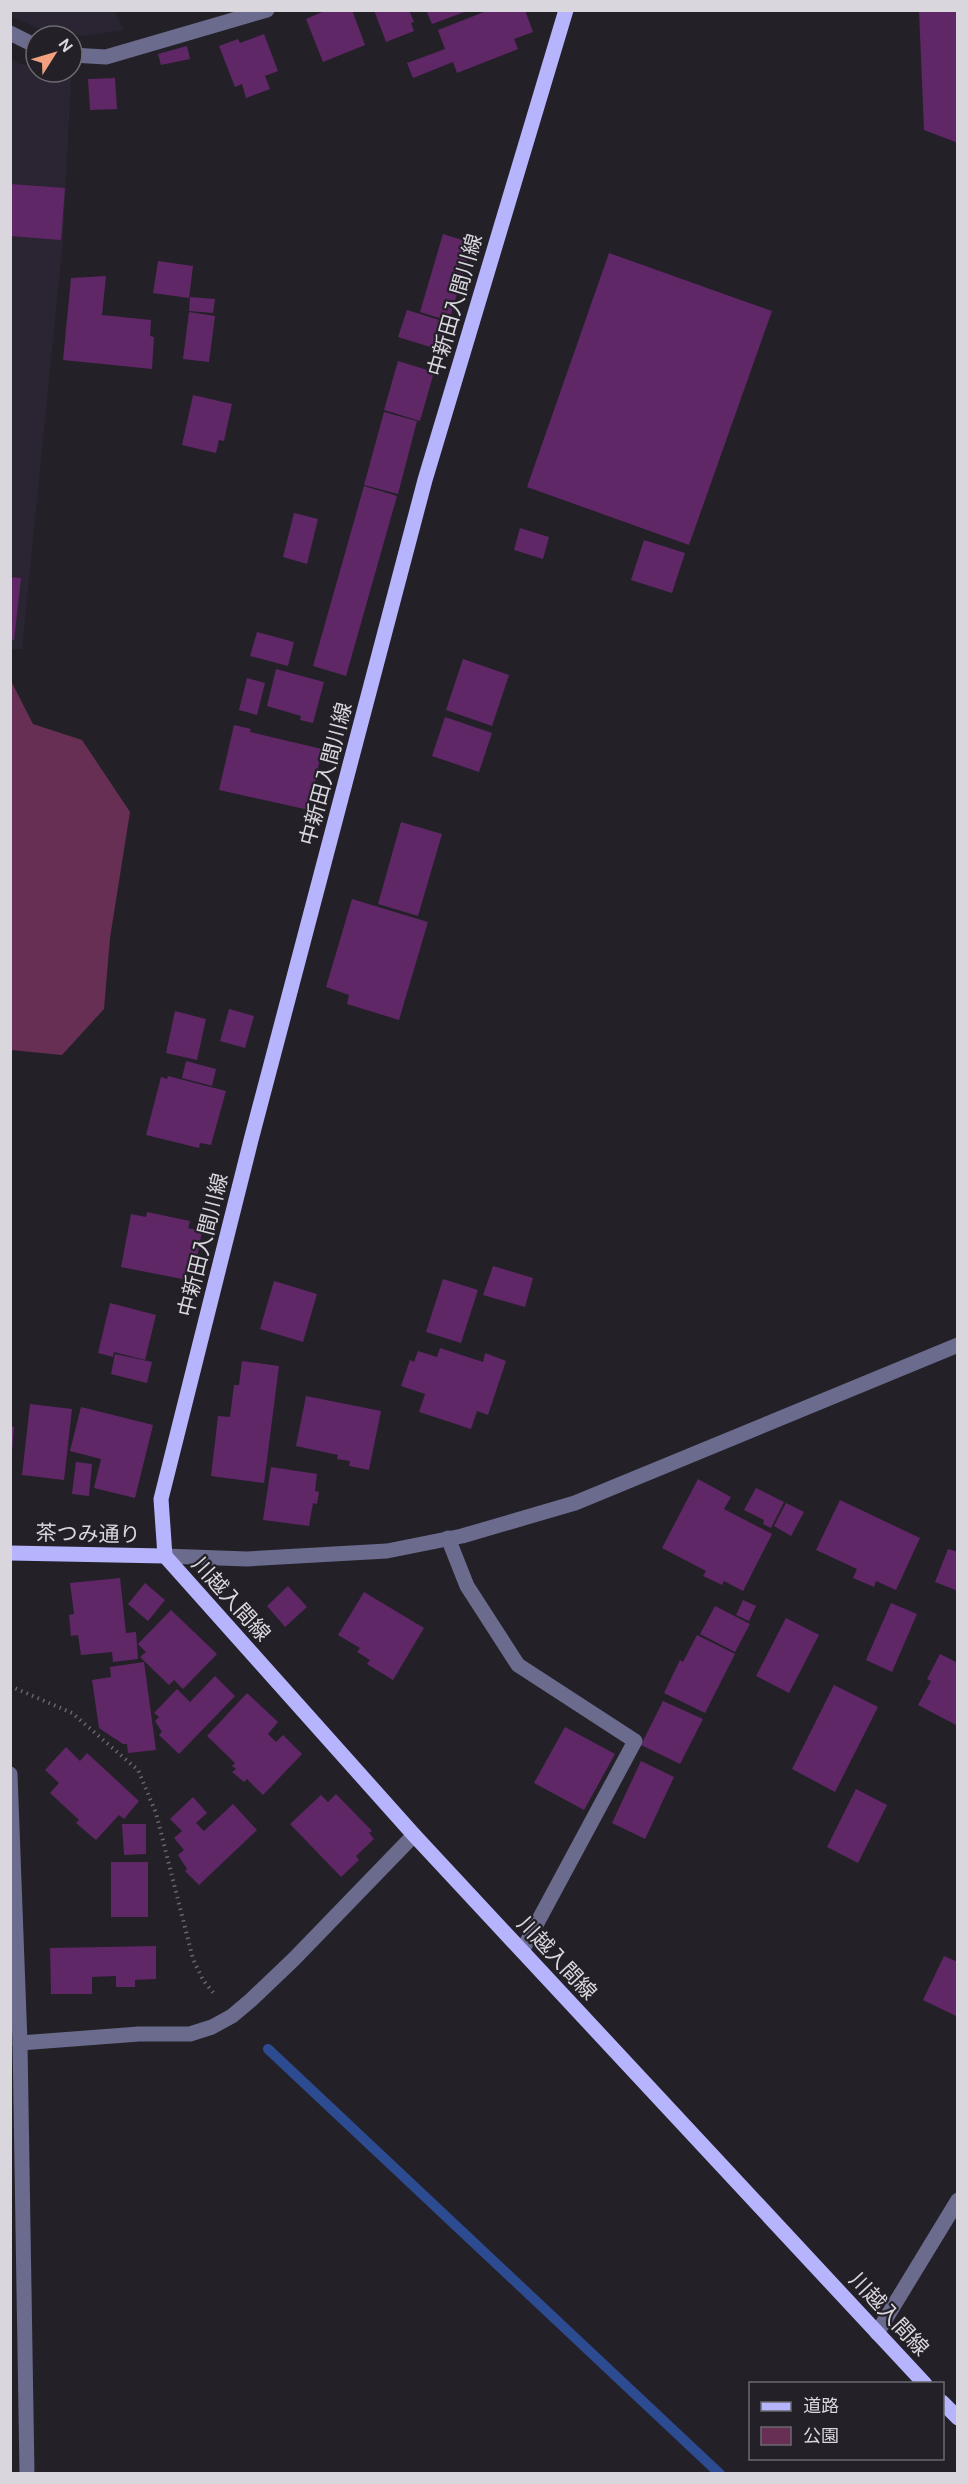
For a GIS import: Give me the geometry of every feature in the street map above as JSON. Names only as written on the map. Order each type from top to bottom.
[{"type":"main road","name":"中新田入間川線","points":[[165,1556],[160,1499],[251,1140],[425,480],[566,10]]},
{"type":"main road","name":"茶つみ通り","points":[[10,1554],[165,1556]]},
{"type":"main road","name":"川越入間線","points":[[165,1556],[414,1835],[923,2382]]},
{"type":"main road","points":[[944,2404],[957,2418]]},
{"type":"street","points":[[84,56],[106,57],[267,10]]},
{"type":"street","points":[[10,33],[24,40]]},
{"type":"street","points":[[165,1556],[247,1559],[387,1551],[448,1538],[575,1503],[957,1345]]},
{"type":"street","points":[[448,1538],[467,1586],[518,1665],[635,1741],[522,1952]]},
{"type":"street","points":[[10,1774],[20,2043],[27,2474]]},
{"type":"street","points":[[20,2043],[139,2034],[190,2034],[212,2027],[232,2016],[294,1959],[414,1835]]},
{"type":"street","points":[[877,2333],[957,2200]]},
{"type":"path","points":[[10,1686],[72,1713],[138,1770],[156,1813],[194,1959],[203,1980],[232,2016]]},
{"type":"shaded area","points":[[11,10],[115,11],[123,30],[85,36],[84,24],[29,24],[11,16]]},
{"type":"shaded area","points":[[10,58],[24,65],[24,84],[71,84],[63,240],[22,649],[10,649]]},
{"type":"green space","points":[[10,679],[33,724],[82,740],[130,812],[110,938],[104,1009],[62,1055],[11,1050]]},
{"type":"building","points":[[327,10],[352,10],[365,45],[323,62],[306,19]]},
{"type":"building","points":[[374,10],[409,10],[414,22],[411,23],[414,31],[386,42]]},
{"type":"building","points":[[426,10],[467,10],[467,11],[432,24]]},
{"type":"building","points":[[489,10],[525,10],[533,32],[514,39],[518,49],[457,73],[453,62],[413,78],[407,63],[445,49],[438,30]]},
{"type":"building","points":[[919,10],[958,10],[958,143],[924,130]]},
{"type":"building","points":[[264,34],[278,71],[265,76],[270,89],[246,98],[242,84],[235,87],[219,46],[238,39],[240,43]]},
{"type":"building","points":[[187,46],[190,59],[161,65],[158,54]]},
{"type":"building","points":[[115,78],[117,109],[90,110],[88,79]]},
{"type":"building","points":[[10,184],[65,188],[61,240],[10,236]]},
{"type":"building","points":[[443,234],[472,243],[449,321],[420,312]]},
{"type":"building","points":[[609,253],[772,311],[689,545],[527,487]]},
{"type":"building","points":[[158,261],[193,266],[189,298],[153,293]]},
{"type":"building","points":[[106,276],[102,315],[151,320],[150,336],[154,337],[152,369],[63,360],[71,278]]},
{"type":"building","points":[[190,297],[215,299],[213,313],[189,311]]},
{"type":"building","points":[[407,310],[449,323],[440,350],[398,337]]},
{"type":"building","points":[[189,312],[215,316],[209,362],[183,359]]},
{"type":"building","points":[[398,361],[434,372],[420,421],[384,410]]},
{"type":"building","points":[[193,395],[232,404],[224,441],[219,440],[216,453],[182,445]]},
{"type":"building","points":[[384,412],[417,421],[398,494],[364,485]]},
{"type":"building","points":[[364,486],[397,496],[346,676],[313,666]]},
{"type":"building","points":[[294,513],[318,519],[307,564],[283,557]]},
{"type":"building","points":[[520,528],[549,537],[543,559],[514,550]]},
{"type":"building","points":[[644,540],[685,553],[672,593],[631,580]]},
{"type":"building","points":[[10,577],[21,578],[14,640],[10,640]]},
{"type":"building","points":[[257,632],[294,642],[288,666],[250,656]]},
{"type":"building","points":[[463,659],[509,675],[492,726],[446,710]]},
{"type":"building","points":[[276,669],[324,682],[313,723],[300,720],[301,716],[267,706]]},
{"type":"building","points":[[247,678],[265,683],[257,715],[239,710]]},
{"type":"building","points":[[445,717],[492,733],[479,772],[432,756]]},
{"type":"building","points":[[234,725],[251,729],[250,732],[322,749],[309,810],[219,790]]},
{"type":"building","points":[[401,822],[442,834],[418,916],[378,904]]},
{"type":"building","points":[[352,899],[428,922],[399,1020],[347,1004],[349,995],[326,987]]},
{"type":"building","points":[[229,1009],[254,1016],[245,1048],[220,1041]]},
{"type":"building","points":[[175,1011],[206,1019],[197,1060],[166,1053]]},
{"type":"building","points":[[186,1061],[216,1069],[212,1086],[182,1078]]},
{"type":"building","points":[[168,1076],[226,1091],[211,1145],[200,1143],[199,1148],[146,1135],[161,1077],[167,1079]]},
{"type":"building","points":[[147,1212],[190,1221],[188,1228],[202,1231],[194,1273],[189,1272],[187,1280],[121,1267],[131,1214],[146,1217]]},
{"type":"building","points":[[493,1266],[533,1278],[525,1307],[483,1295]]},
{"type":"building","points":[[443,1279],[478,1290],[461,1343],[426,1332]]},
{"type":"building","points":[[274,1281],[317,1294],[303,1342],[260,1329]]},
{"type":"building","points":[[110,1303],[156,1315],[145,1360],[114,1352],[113,1357],[98,1353]]},
{"type":"building","points":[[440,1348],[483,1362],[485,1353],[506,1361],[488,1415],[477,1411],[471,1429],[419,1412],[425,1394],[401,1386],[410,1360],[414,1362],[418,1351],[437,1357]]},
{"type":"building","points":[[115,1354],[152,1362],[147,1383],[111,1374]]},
{"type":"building","points":[[242,1361],[279,1366],[264,1483],[211,1476],[218,1416],[230,1417],[234,1385],[239,1385]]},
{"type":"building","points":[[306,1396],[381,1411],[369,1470],[349,1466],[350,1461],[337,1459],[338,1455],[296,1446]]},
{"type":"building","points":[[30,1404],[72,1409],[64,1480],[22,1475]]},
{"type":"building","points":[[81,1407],[153,1425],[135,1498],[94,1488],[101,1459],[70,1451]]},
{"type":"building","points":[[10,1426],[14,1427],[12,1452],[10,1452]]},
{"type":"building","points":[[76,1462],[92,1464],[89,1496],[72,1494]]},
{"type":"building","points":[[271,1467],[317,1474],[315,1491],[319,1492],[317,1504],[313,1503],[309,1526],[263,1520]]},
{"type":"building","points":[[698,1479],[731,1497],[724,1509],[772,1534],[743,1591],[724,1581],[722,1585],[703,1576],[706,1571],[662,1548]]},
{"type":"building","points":[[756,1488],[784,1502],[771,1528],[763,1524],[764,1520],[744,1510]]},
{"type":"building","points":[[840,1500],[920,1538],[896,1590],[876,1581],[874,1587],[853,1578],[857,1569],[816,1550]]},
{"type":"building","points":[[786,1503],[804,1512],[791,1536],[774,1526]]},
{"type":"building","points":[[948,1549],[958,1552],[958,1591],[935,1582]]},
{"type":"building","points":[[120,1578],[126,1633],[136,1632],[138,1659],[113,1662],[112,1652],[81,1655],[78,1635],[71,1636],[69,1615],[74,1614],[70,1583]]},
{"type":"building","points":[[145,1583],[165,1600],[148,1621],[128,1604]]},
{"type":"building","points":[[288,1586],[307,1607],[285,1627],[267,1606]]},
{"type":"building","points":[[364,1592],[424,1628],[393,1680],[367,1664],[370,1660],[357,1652],[360,1648],[338,1635]]},
{"type":"building","points":[[743,1600],[756,1606],[749,1621],[736,1615]]},
{"type":"building","points":[[891,1603],[917,1614],[892,1672],[866,1660]]},
{"type":"building","points":[[715,1606],[750,1624],[735,1652],[700,1634]]},
{"type":"building","points":[[171,1610],[217,1654],[183,1689],[174,1680],[169,1685],[140,1657],[146,1652],[138,1644]]},
{"type":"building","points":[[786,1618],[819,1635],[789,1693],[756,1676]]},
{"type":"building","points":[[697,1635],[735,1654],[705,1713],[664,1693],[680,1660],[683,1662]]},
{"type":"building","points":[[940,1654],[958,1663],[958,1726],[918,1705],[931,1681],[927,1679]]},
{"type":"building","points":[[144,1662],[156,1750],[128,1753],[127,1744],[123,1744],[99,1728],[92,1680],[111,1677],[110,1667]]},
{"type":"building","points":[[215,1676],[235,1696],[179,1754],[159,1735],[162,1732],[155,1721],[159,1717],[154,1713],[177,1689],[190,1702]]},
{"type":"building","points":[[834,1685],[878,1707],[835,1792],[792,1769]]},
{"type":"building","points":[[247,1693],[278,1722],[268,1734],[276,1742],[283,1735],[302,1754],[263,1795],[247,1779],[244,1782],[232,1772],[236,1769],[232,1766],[235,1763],[207,1736]]},
{"type":"building","points":[[663,1701],[703,1719],[680,1764],[641,1745]]},
{"type":"building","points":[[565,1727],[615,1754],[584,1810],[534,1783]]},
{"type":"building","points":[[66,1747],[80,1761],[87,1753],[139,1801],[124,1819],[119,1815],[96,1840],[76,1823],[79,1820],[50,1793],[59,1783],[45,1770]]},
{"type":"building","points":[[641,1761],[674,1777],[645,1839],[612,1823]]},
{"type":"building","points":[[856,1789],[887,1805],[858,1863],[827,1847]]},
{"type":"building","points":[[336,1794],[372,1831],[369,1833],[374,1839],[356,1856],[359,1860],[341,1877],[290,1824],[321,1795],[328,1802]]},
{"type":"building","points":[[193,1797],[207,1813],[196,1823],[204,1831],[233,1804],[257,1830],[199,1885],[185,1871],[187,1869],[178,1855],[184,1850],[174,1838],[182,1831],[170,1819]]},
{"type":"building","points":[[122,1824],[146,1824],[146,1854],[124,1855]]},
{"type":"building","points":[[111,1862],[148,1862],[148,1917],[111,1917]]},
{"type":"building","points":[[156,1946],[156,1979],[135,1980],[135,1987],[116,1987],[116,1976],[92,1977],[92,1994],[51,1994],[50,1948]]},
{"type":"building","points":[[944,1956],[958,1962],[958,2017],[923,2000]]},
{"type":"waterway","points":[[268,2049],[720,2474]]}]
